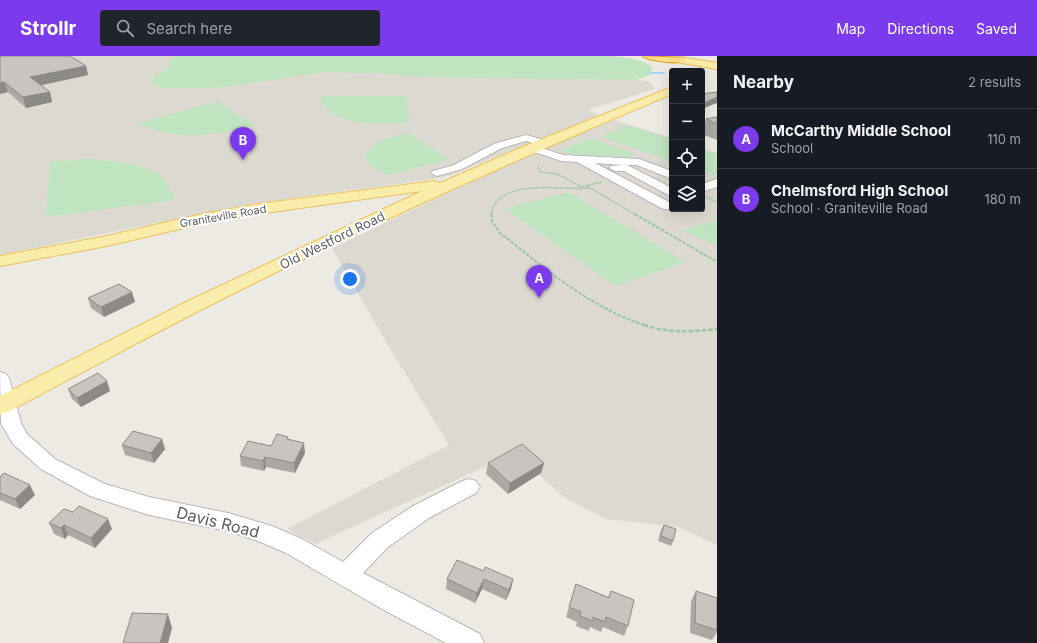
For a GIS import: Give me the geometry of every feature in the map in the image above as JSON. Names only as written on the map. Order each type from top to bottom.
[{"type":"highway","points":[[648,56],[679,58]]},
{"type":"main road","points":[[682,68],[679,58],[717,66]]},
{"type":"main road","points":[[705,70],[717,69]]},
{"type":"main road","name":"Old Westford Road","points":[[4,404],[194,305],[442,179],[538,145],[669,91]]},
{"type":"main road","name":"Graniteville Road","points":[[0,261],[107,241],[197,220],[258,209],[425,185],[442,179]]},
{"type":"street","points":[[538,145],[562,158],[639,162],[669,174]]},
{"type":"street","points":[[580,160],[667,206],[669,206]]},
{"type":"street","points":[[595,168],[626,168],[669,191]]},
{"type":"street","points":[[705,187],[717,183]]},
{"type":"street","name":"Davis Road","points":[[0,378],[4,404],[20,439],[48,464],[98,490],[149,506],[228,522],[264,533],[294,546],[471,643]]},
{"type":"street","points":[[345,575],[380,540],[421,512],[469,487]]},
{"type":"path","points":[[538,167],[540,172],[558,174],[582,187],[603,182]]},
{"type":"path","points":[[587,186],[717,262]]},
{"type":"path","points":[[591,188],[580,191],[557,188],[530,188],[512,192],[500,198],[494,205],[491,213],[491,223],[500,232],[599,307],[624,320],[644,327],[673,332],[700,333],[717,329]]},
{"type":"path","points":[[705,196],[717,202]]},
{"type":"shaded area","points":[[0,56],[478,56],[577,76],[649,81],[655,89],[587,110],[599,115],[451,175],[440,178],[249,204],[0,255]]},
{"type":"shaded area","points":[[614,120],[669,137],[669,212],[705,212],[705,149],[717,153],[717,545],[679,527],[606,519],[565,498],[515,453],[315,544],[287,529],[449,445],[389,347],[332,248],[525,157]]},
{"type":"green space","points":[[177,56],[611,56],[639,60],[653,68],[650,75],[636,80],[426,77],[371,73],[325,72],[217,88],[162,88],[152,83],[156,75],[168,68],[170,61]]},
{"type":"green space","points":[[320,96],[407,96],[409,123],[371,123],[345,119],[334,115],[325,107]]},
{"type":"green space","points":[[216,102],[256,125],[212,134],[182,135],[152,129],[138,123]]},
{"type":"green space","points":[[628,125],[669,138],[669,160],[601,137]]},
{"type":"green space","points":[[408,133],[449,160],[386,175],[373,167],[365,159],[376,143]]},
{"type":"green space","points":[[591,138],[636,154],[629,157],[572,154],[561,150]]},
{"type":"green space","points":[[705,150],[717,154],[717,175],[715,176],[705,172]]},
{"type":"green space","points":[[86,159],[125,163],[146,168],[161,176],[169,187],[175,200],[46,217],[50,162]]},
{"type":"green space","points":[[568,192],[686,262],[616,286],[505,209]]},
{"type":"green space","points":[[717,220],[717,245],[702,240],[683,230]]},
{"type":"building","points":[[0,56],[70,56],[86,66],[30,77],[50,92],[23,97],[4,82],[0,83]]},
{"type":"building","points":[[717,92],[717,97],[705,103],[705,94]]},
{"type":"building","points":[[717,117],[717,124],[706,119]]},
{"type":"building","points":[[119,284],[132,292],[101,307],[88,298]]},
{"type":"building","points":[[98,373],[107,381],[77,398],[68,389]]},
{"type":"building","points":[[133,431],[162,439],[151,453],[122,445]]},
{"type":"building","points":[[277,434],[288,437],[287,439],[304,443],[294,463],[265,457],[263,461],[240,456],[248,441],[271,446]]},
{"type":"building","points":[[522,444],[544,463],[510,483],[488,463]]},
{"type":"building","points":[[4,473],[30,485],[15,499],[0,493],[0,477]]},
{"type":"building","points":[[79,506],[108,519],[91,538],[64,525],[61,528],[49,523],[64,509],[73,512]]},
{"type":"building","points":[[664,525],[676,529],[673,541],[661,536]]},
{"type":"building","points":[[457,560],[484,571],[485,567],[513,579],[509,590],[484,579],[477,593],[447,579]]},
{"type":"building","points":[[576,584],[609,598],[611,591],[634,600],[628,626],[606,617],[605,622],[593,617],[593,621],[580,616],[581,612],[569,607]]},
{"type":"building","points":[[696,591],[717,598],[717,630],[695,623]]},
{"type":"building","points":[[132,613],[168,614],[160,643],[123,643]]},
{"type":"waterway","points":[[651,73],[664,73]]},
{"type":"place","name":"Chelmsford High School","points":[[243,160]]},
{"type":"place","name":"McCarthy Middle School","points":[[539,298]]}]
